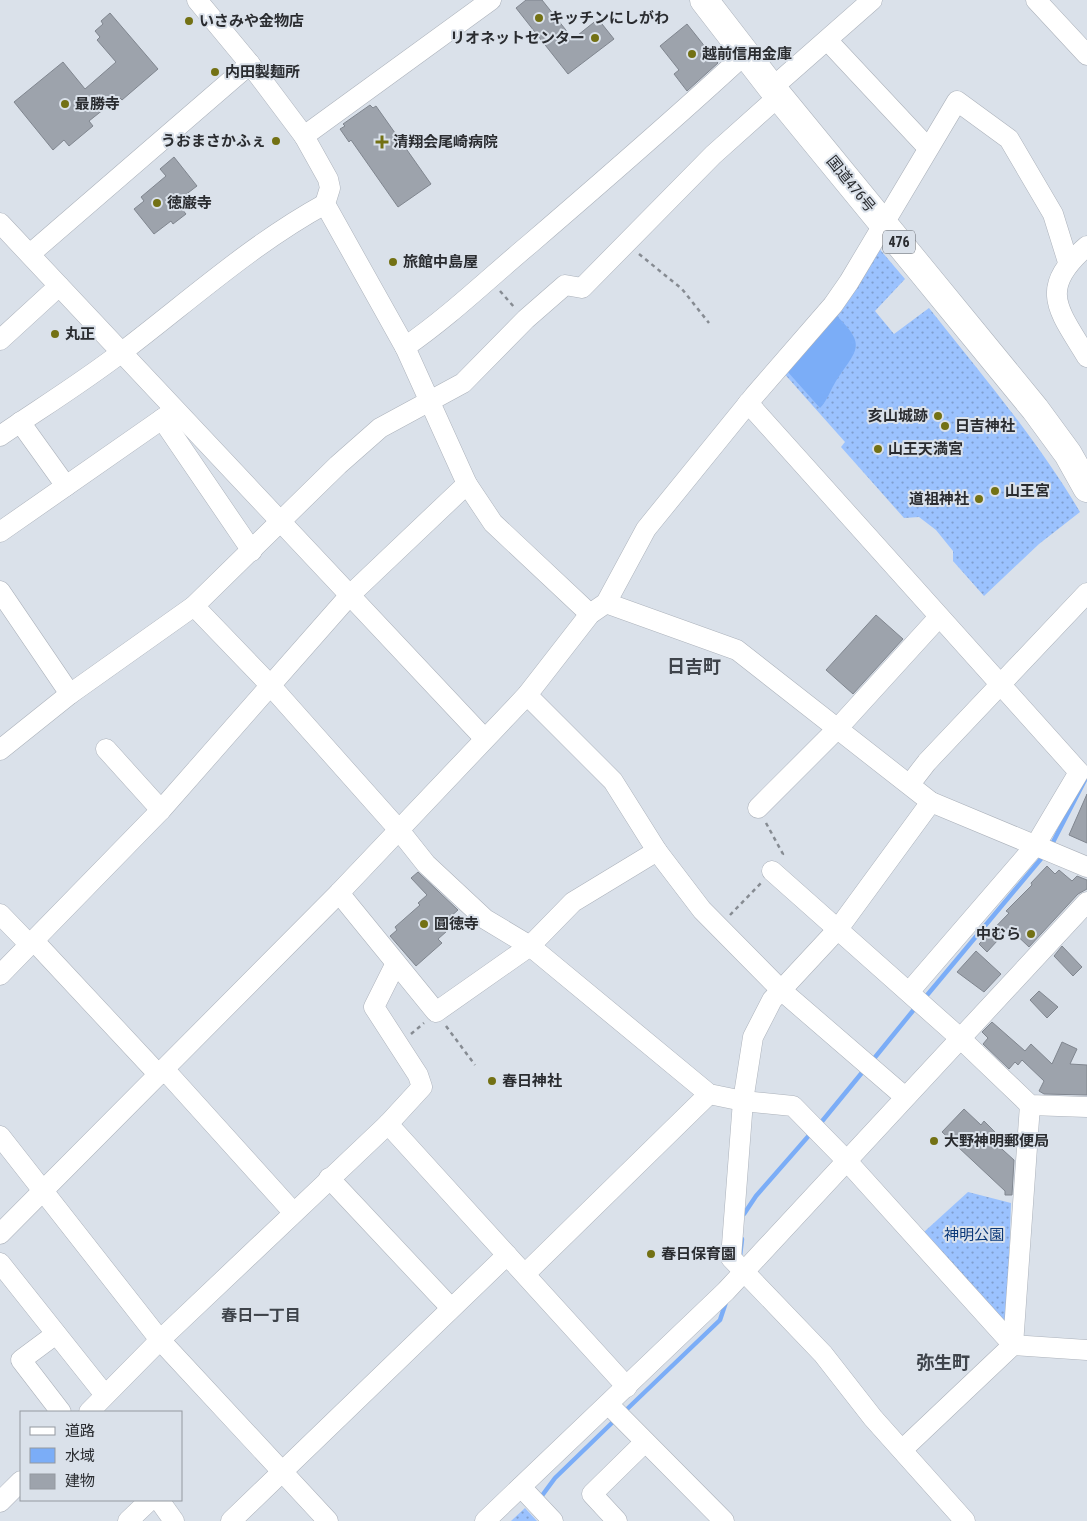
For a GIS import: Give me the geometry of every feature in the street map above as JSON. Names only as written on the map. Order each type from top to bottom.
[{"type":"highway","name":"国道476号","points":[[704,0],[745,54],[1035,409],[1085,479]]},
{"type":"street","points":[[304,136],[490,0]]},
{"type":"street","points":[[0,750],[70,694],[194,606],[282,522],[338,465],[380,428],[463,383],[526,319],[565,285],[582,288],[776,92],[872,0]]},
{"type":"street","points":[[1036,0],[1087,55]]},
{"type":"street","points":[[0,436],[122,352],[177,307],[293,222],[325,204],[330,188],[328,179],[304,136],[206,3]]},
{"type":"street","points":[[828,41],[928,148]]},
{"type":"street","points":[[405,347],[442,322],[488,278],[679,116],[745,54]]},
{"type":"street","points":[[30,254],[250,64]]},
{"type":"street","points":[[0,1234],[339,893],[484,738],[527,695],[598,609],[646,529],[748,403],[833,305],[884,224],[957,101],[1009,139],[1053,214],[1068,262]]},
{"type":"street","points":[[325,204],[405,347],[429,400],[434,417],[467,484],[493,523],[598,609],[737,650],[931,802],[1087,867]]},
{"type":"street","points":[[0,223],[122,352],[169,414],[252,551]]},
{"type":"street","points":[[1087,246],[1068,262],[1057,283],[1056,301],[1064,319],[1087,357]]},
{"type":"street","points":[[0,340],[60,286]]},
{"type":"street","points":[[748,403],[1079,772],[1044,849],[909,992]]},
{"type":"street","points":[[0,532],[169,414]]},
{"type":"street","points":[[169,414],[282,522],[484,738]]},
{"type":"street","points":[[20,422],[66,486]]},
{"type":"street","points":[[0,975],[161,810],[350,595],[467,484]]},
{"type":"street","points":[[0,590],[70,694]]},
{"type":"street","points":[[910,784],[926,762],[1087,593]]},
{"type":"street","points":[[194,606],[270,685],[399,830],[426,864],[485,919],[530,946],[709,1094],[743,1101],[793,1106],[846,1160],[1013,1345],[1087,1350]]},
{"type":"street","points":[[758,808],[838,728],[939,617]]},
{"type":"street","points":[[527,695],[613,781],[657,851],[702,910],[781,990],[905,1096]]},
{"type":"street","points":[[106,749],[161,810]]},
{"type":"street","points":[[931,802],[838,929],[772,1000],[753,1037],[743,1101],[731,1258],[823,1354],[873,1418],[965,1521]]},
{"type":"street","points":[[339,893],[395,965],[436,1012],[530,946],[573,902],[657,851]]},
{"type":"street","points":[[772,871],[960,1038],[1030,1105],[1087,1107]]},
{"type":"street","points":[[485,1521],[609,1405],[743,1272],[1087,902]]},
{"type":"street","points":[[0,914],[32,943],[162,1072],[293,1212]]},
{"type":"street","points":[[90,1411],[160,1340],[388,1124],[422,1088],[418,1075],[374,1007],[395,965]]},
{"type":"street","points":[[525,1274],[709,1094]]},
{"type":"street","points":[[902,1450],[1013,1345],[1030,1105]]},
{"type":"street","points":[[388,1124],[627,1387]]},
{"type":"street","points":[[0,1136],[45,1190],[160,1340],[328,1521]]},
{"type":"street","points":[[329,1178],[451,1308]]},
{"type":"street","points":[[231,1521],[507,1255]]},
{"type":"street","points":[[0,1263],[105,1396]]},
{"type":"street","points":[[56,1334],[21,1360],[60,1411]]},
{"type":"street","points":[[609,1405],[724,1521]]},
{"type":"street","points":[[618,1521],[592,1494],[645,1442]]},
{"type":"street","points":[[0,1502],[20,1482]]},
{"type":"street","points":[[521,1487],[553,1521]]},
{"type":"street","points":[[128,1521],[149,1501]]},
{"type":"street","points":[[160,1501],[174,1521]]},
{"type":"path","points":[[625,243],[682,289],[709,323]]},
{"type":"path","points":[[488,278],[526,319]]},
{"type":"path","points":[[398,1044],[436,1012],[475,1065]]},
{"type":"green space","points":[[877,246],[905,279],[875,311],[894,334],[929,308],[1027,433],[1080,512],[1039,544],[984,596],[953,561],[953,551],[936,530],[919,517],[904,518],[841,447],[845,442],[781,370]]},
{"type":"green space","name":"神明公園","points":[[968,1192],[1011,1203],[1007,1324],[924,1232]]},
{"type":"green space","points":[[525,1508],[537,1521],[511,1521]]},
{"type":"water","points":[[835,314],[852,333],[856,347],[850,361],[820,408],[787,371]]},
{"type":"building","points":[[526,0],[542,0],[573,39],[598,19],[614,39],[568,74],[516,8]]},
{"type":"building","points":[[110,13],[158,69],[122,100],[119,97],[89,121],[93,126],[69,146],[64,140],[53,150],[14,102],[63,62],[85,89],[116,62],[97,40],[100,37],[95,31],[103,24],[101,21]]},
{"type":"building","points":[[687,24],[718,63],[687,91],[674,74],[679,70],[660,46]]},
{"type":"building","points":[[370,105],[373,108],[376,106],[431,184],[398,207],[351,140],[349,142],[340,129],[345,126],[343,124]]},
{"type":"building","points":[[174,157],[197,186],[176,202],[186,214],[173,224],[171,221],[154,234],[134,209],[144,201],[141,197],[166,176],[160,169]]},
{"type":"building","points":[[876,615],[903,639],[853,694],[826,670]]},
{"type":"building","points":[[1087,794],[1087,843],[1069,835]]},
{"type":"building","points":[[1047,866],[1055,874],[1059,870],[1072,881],[1077,876],[1087,880],[1087,889],[1078,894],[1029,947],[1009,928],[987,952],[979,944],[1009,913],[1006,911],[1032,885],[1031,883]]},
{"type":"building","points":[[418,872],[458,910],[441,925],[447,931],[438,939],[442,943],[416,966],[390,936],[397,930],[395,927],[420,905],[418,903],[427,895],[411,878]]},
{"type":"building","points":[[1062,946],[1082,967],[1073,976],[1054,956]]},
{"type":"building","points":[[976,951],[1001,974],[984,992],[957,972]]},
{"type":"building","points":[[1039,991],[1058,1007],[1047,1018],[1030,1000]]},
{"type":"building","points":[[992,1022],[1025,1051],[1031,1044],[1052,1064],[1062,1042],[1077,1049],[1070,1064],[1087,1065],[1087,1095],[1044,1094],[1039,1091],[1044,1081],[1022,1060],[1018,1065],[1015,1062],[1009,1069],[983,1044],[988,1038],[982,1032]]},
{"type":"building","points":[[964,1109],[981,1125],[984,1121],[998,1135],[993,1141],[1014,1160],[1012,1195],[1005,1195],[1005,1191],[942,1132]]},
{"type":"waterway","points":[[1051,846],[1085,780]]},
{"type":"waterway","points":[[923,1000],[1045,854]]},
{"type":"waterway","points":[[872,1061],[916,1007]]},
{"type":"waterway","points":[[819,1125],[865,1069]]},
{"type":"waterway","points":[[744,1214],[756,1196],[812,1132]]},
{"type":"waterway","points":[[740,1256],[742,1239]]},
{"type":"waterway","points":[[624,1412],[720,1320],[726,1302]]},
{"type":"waterway","points":[[541,1497],[555,1478],[616,1419]]},
{"type":"place","name":"キッチンにしがわ","points":[[539,18]]},
{"type":"place","name":"いさみや金物店","points":[[189,21]]},
{"type":"place","name":"リオネットセンター","points":[[595,38]]},
{"type":"place","name":"越前信用金庫","points":[[692,54]]},
{"type":"place","name":"内田製麺所","points":[[215,72]]},
{"type":"place","name":"最勝寺","points":[[65,104]]},
{"type":"place","name":"うおまさかふぇ","points":[[276,141]]},
{"type":"place","name":"清翔会尾崎病院","points":[[382,142]]},
{"type":"place","name":"徳巌寺","points":[[157,203]]},
{"type":"place","name":"旅館中島屋","points":[[393,262]]},
{"type":"place","name":"丸正","points":[[55,334]]},
{"type":"place","name":"亥山城跡","points":[[938,416]]},
{"type":"place","name":"日吉神社","points":[[945,426]]},
{"type":"place","name":"山王天満宮","points":[[878,449]]},
{"type":"place","name":"山王宮","points":[[995,491]]},
{"type":"place","name":"道祖神社","points":[[979,499]]},
{"type":"place","name":"圓徳寺","points":[[424,924]]},
{"type":"place","name":"中むら","points":[[1031,934]]},
{"type":"place","name":"春日神社","points":[[492,1081]]},
{"type":"place","name":"大野神明郵便局","points":[[934,1141]]},
{"type":"place","name":"春日保育園","points":[[651,1254]]},
{"type":"district","name":"日吉町","points":[[694,667]]},
{"type":"district","name":"春日一丁目","points":[[261,1315]]},
{"type":"district","name":"弥生町","points":[[943,1363]]}]
